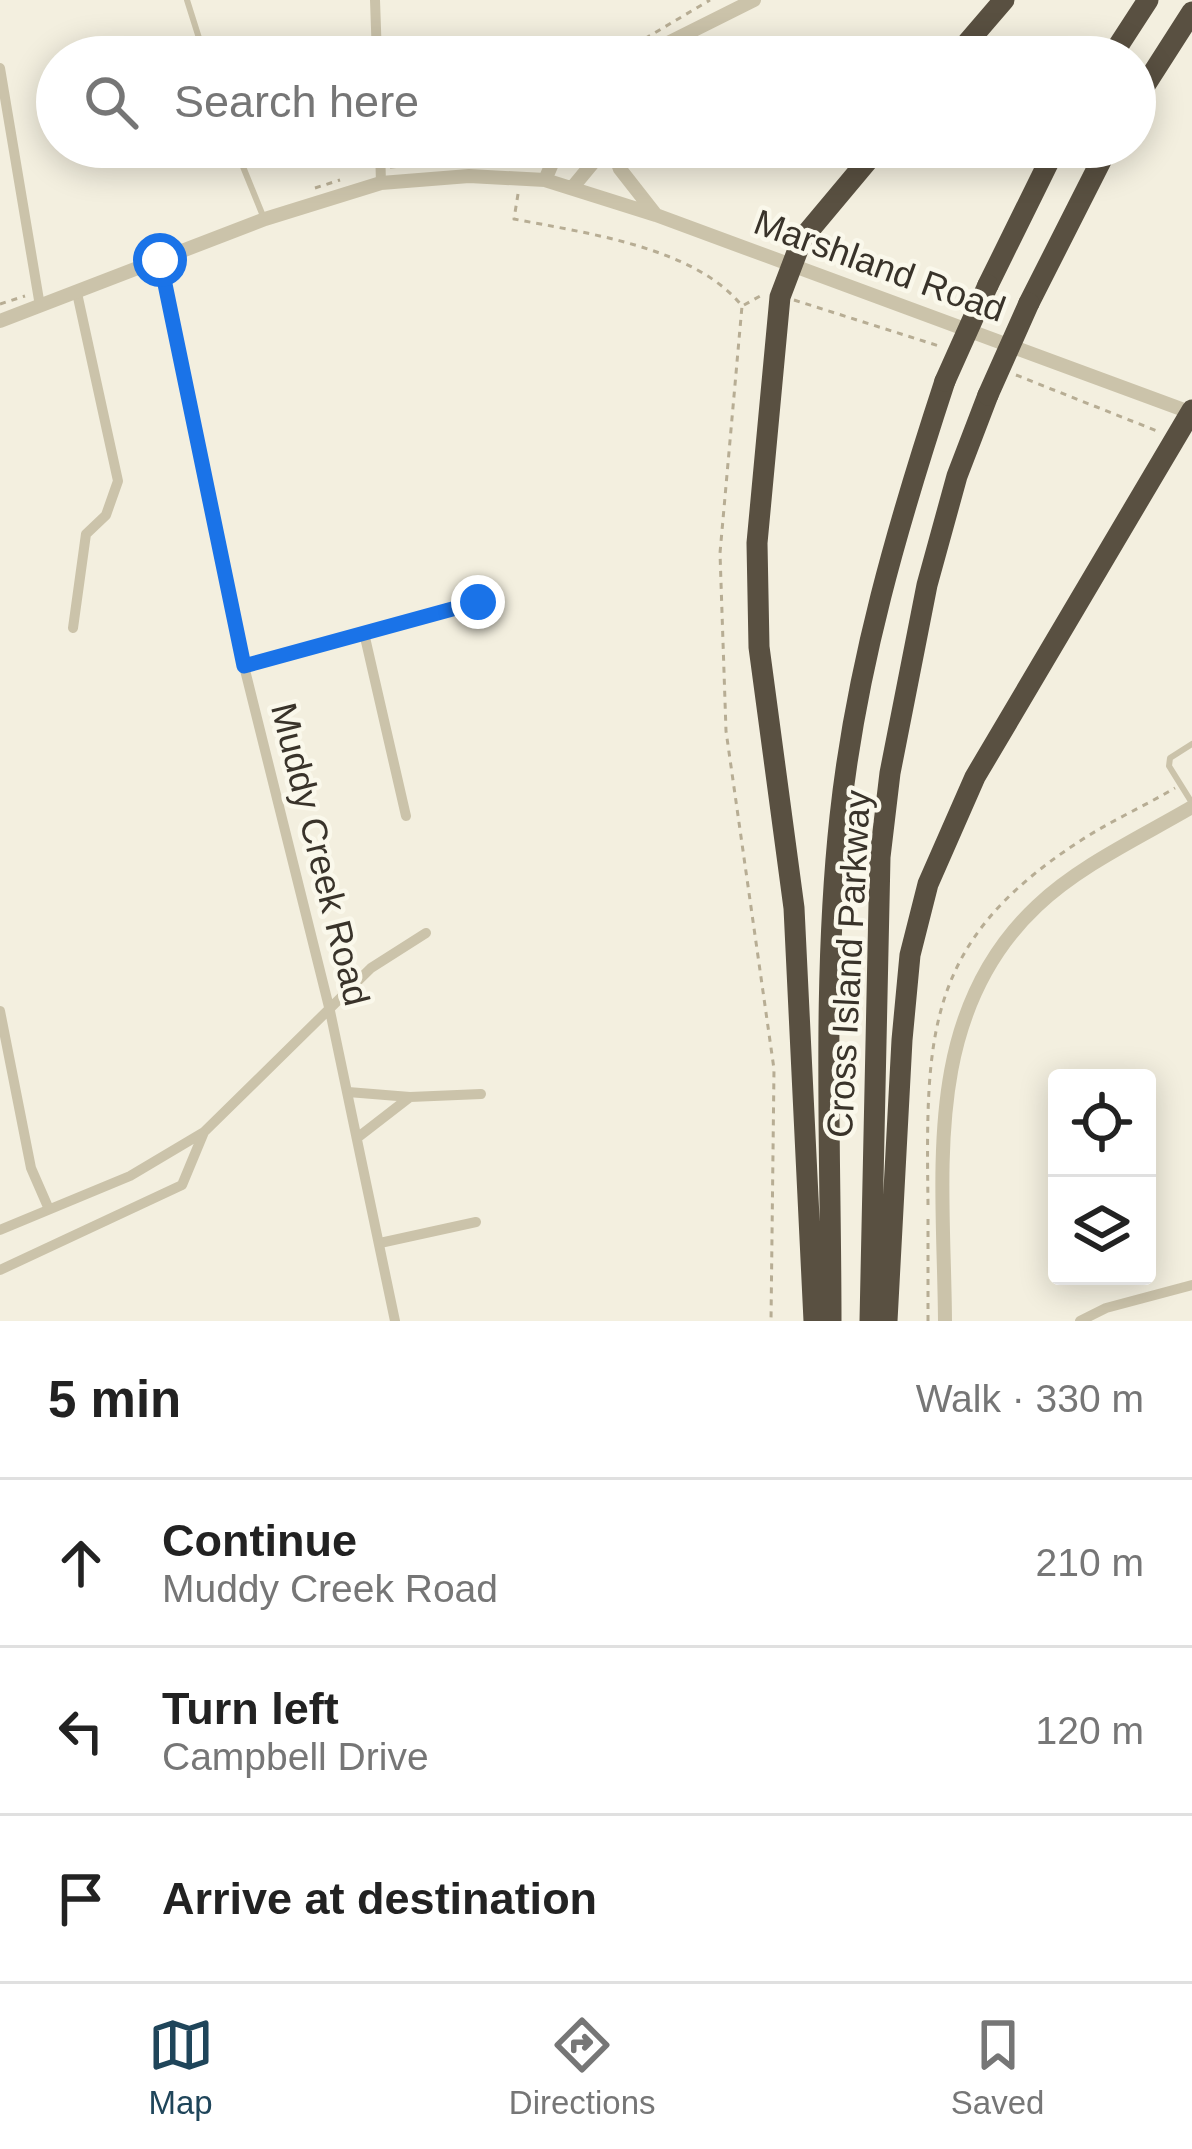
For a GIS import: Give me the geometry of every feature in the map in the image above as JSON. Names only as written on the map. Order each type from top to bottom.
[{"type":"highway","points":[[974,36],[1004,0]]},
{"type":"highway","points":[[1125,36],[1148,0]]},
{"type":"highway","points":[[1156,68],[1192,12]]},
{"type":"highway","points":[[814,1321],[794,908],[759,647],[757,543],[780,297],[802,238],[861,168]]},
{"type":"highway","name":"Cross Island Parkway","points":[[831,1321],[831,941],[840,815],[879,596],[945,381],[1046,168]]},
{"type":"highway","name":"Cross Island Parkway","points":[[870,1321],[880,857],[890,773],[927,585],[957,476],[988,395],[1097,168]]},
{"type":"highway","points":[[887,1321],[902,1040],[910,955],[928,884],[975,777],[1192,412]]},
{"type":"street","points":[[374,0],[376,36]]},
{"type":"street","points":[[685,36],[754,0]]},
{"type":"street","points":[[1,75],[40,306]]},
{"type":"street","points":[[381,168],[381,183]]},
{"type":"street","points":[[545,180],[550,168]]},
{"type":"street","points":[[572,188],[590,168]]},
{"type":"street","points":[[619,168],[656,215]]},
{"type":"street","name":"Marshland Road","points":[[0,321],[265,219],[381,183],[545,180],[790,263],[1192,412]]},
{"type":"street","name":"Muddy Creek Road","points":[[160,260],[244,666],[330,1011],[395,1321]]},
{"type":"street","points":[[74,628],[86,533],[106,515],[118,481],[77,292]]},
{"type":"street","points":[[244,666],[478,602]]},
{"type":"street","points":[[364,633],[406,816]]},
{"type":"street","points":[[945,1321],[944,1095],[953,1044],[973,991],[1038,904],[1192,805]]},
{"type":"street","points":[[0,1230],[130,1176],[204,1132],[371,968],[427,933]]},
{"type":"street","points":[[0,1011],[32,1168],[48,1207]]},
{"type":"street","points":[[348,1092],[410,1097],[481,1094]]},
{"type":"street","points":[[357,1138],[410,1097]]},
{"type":"street","points":[[0,1270],[182,1185],[204,1132]]},
{"type":"street","points":[[380,1243],[476,1222]]},
{"type":"street","points":[[1080,1321],[1106,1308],[1192,1285]]},
{"type":"lane","points":[[187,0],[198,36]]},
{"type":"lane","points":[[244,168],[265,219]]},
{"type":"lane","points":[[1192,743],[1170,758],[1169,766],[1192,805]]},
{"type":"path","points":[[649,36],[710,0]]},
{"type":"path","points":[[520,168],[514,219],[632,243],[726,286],[742,306],[720,575],[726,731],[774,1069],[771,1321]]},
{"type":"path","points":[[928,1321],[928,1079],[940,1001],[958,960],[1013,892],[1045,866],[1181,784]]},
{"type":"route","points":[[160,260],[244,666],[478,602]]}]
